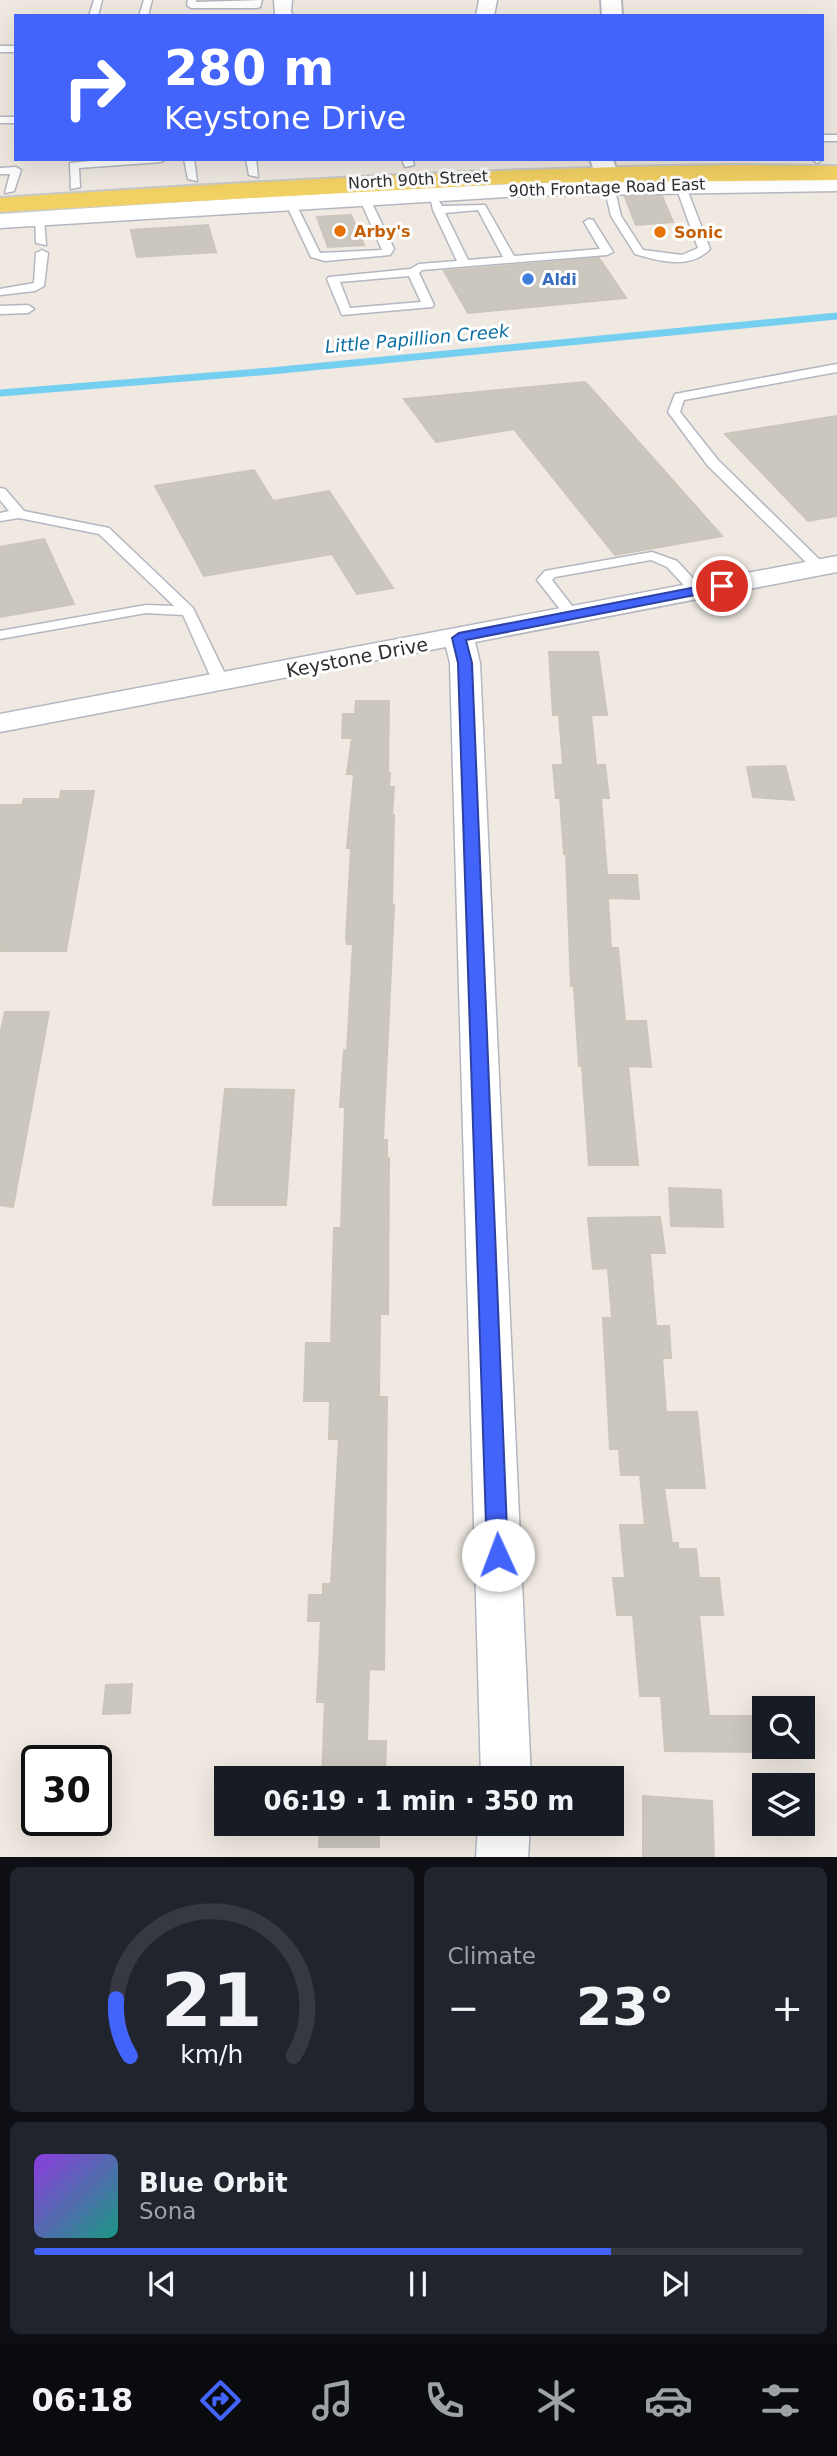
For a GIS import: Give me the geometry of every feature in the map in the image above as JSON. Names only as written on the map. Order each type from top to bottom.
[{"type":"main road","name":"North 90th Street","points":[[2,190],[360,181],[604,170],[643,161]]},
{"type":"main road","name":"North 90th Street","points":[[2,190],[75,187],[191,169],[408,162],[604,170],[837,173]]},
{"type":"street","name":"90th Frontage Road East","points":[[0,221],[42,245],[290,202],[364,197],[434,202],[604,170],[680,184],[837,185]]},
{"type":"street","name":"Keystone Drive","points":[[0,723],[459,638],[828,565]]},
{"type":"street","points":[[459,638],[465,663],[506,1766]]},
{"type":"street","points":[[502,1857],[503,1836]]},
{"type":"lane","points":[[192,0],[191,5],[257,5],[258,0]]},
{"type":"lane","points":[[75,187],[74,165],[133,161]]},
{"type":"lane","points":[[604,170],[617,216],[639,252],[674,258],[699,254],[704,249],[680,184]]},
{"type":"lane","points":[[290,202],[315,254],[325,258],[386,253],[388,249],[364,197]]},
{"type":"lane","points":[[434,202],[481,208],[510,259]]},
{"type":"lane","points":[[434,202],[463,262]]},
{"type":"lane","points":[[413,272],[428,305],[346,312],[333,279],[413,272],[419,267],[463,262],[607,252],[589,222]]},
{"type":"lane","points":[[0,292],[35,288],[40,284],[42,245]]},
{"type":"lane","points":[[0,310],[28,309]]},
{"type":"lane","points":[[828,565],[713,463],[674,412],[679,397],[837,368]]},
{"type":"lane","points":[[0,492],[19,514]]},
{"type":"lane","points":[[0,517],[19,514],[104,531],[188,611],[220,682]]},
{"type":"lane","points":[[572,615],[544,580],[550,574],[652,556],[672,564],[697,591]]},
{"type":"lane","points":[[0,635],[146,609],[188,611]]},
{"type":"building","points":[[662,196],[673,222],[636,225],[625,197]]},
{"type":"building","name":"Arby's","points":[[351,215],[364,245],[328,247],[317,217]]},
{"type":"building","points":[[208,225],[216,252],[137,257],[131,230]]},
{"type":"building","name":"Aldi","points":[[599,258],[626,298],[468,313],[444,271]]},
{"type":"building","points":[[585,382],[722,536],[615,555],[514,429],[436,442],[404,399]]},
{"type":"building","points":[[837,416],[837,516],[808,521],[725,434]]},
{"type":"building","points":[[254,470],[273,501],[329,491],[393,588],[357,594],[332,554],[204,576],[155,486]]},
{"type":"building","points":[[44,539],[74,604],[0,617],[0,547]]},
{"type":"building","points":[[549,652],[598,652],[607,715],[591,715],[596,765],[605,765],[609,798],[601,798],[607,875],[637,875],[639,899],[608,898],[611,948],[618,948],[625,1021],[646,1021],[651,1067],[628,1066],[638,1165],[589,1165],[574,986],[571,986],[566,854],[560,798],[556,798],[553,765],[563,765],[559,715],[553,715]]},
{"type":"building","points":[[356,701],[389,701],[388,773],[389,787],[394,787],[394,905],[383,1140],[387,1140],[389,1158],[388,1314],[380,1314],[379,1397],[387,1397],[384,1670],[369,1669],[367,1741],[386,1741],[385,1766],[322,1766],[325,1702],[317,1702],[321,1621],[308,1621],[309,1595],[323,1595],[323,1584],[331,1584],[339,1439],[329,1439],[330,1401],[304,1401],[306,1343],[331,1343],[334,1228],[341,1228],[345,1107],[340,1107],[344,1050],[347,1051],[353,944],[347,944],[346,937],[351,848],[347,848],[354,774],[347,774],[352,738],[342,738],[343,714],[355,714]]},
{"type":"building","points":[[785,766],[794,800],[753,797],[747,767]]},
{"type":"building","points":[[61,791],[94,791],[66,951],[0,951],[0,805],[22,805],[24,799],[60,799]]},
{"type":"building","points":[[5,1012],[49,1012],[13,1207],[0,1205],[0,1035]]},
{"type":"building","points":[[225,1089],[294,1090],[286,1205],[213,1205]]},
{"type":"building","points":[[669,1188],[721,1190],[723,1227],[671,1226]]},
{"type":"building","points":[[660,1217],[665,1253],[650,1253],[656,1326],[669,1326],[671,1358],[662,1358],[666,1412],[697,1412],[705,1488],[664,1488],[672,1543],[678,1543],[678,1549],[696,1549],[699,1578],[719,1578],[723,1615],[699,1615],[709,1716],[752,1716],[752,1752],[665,1751],[661,1696],[640,1696],[633,1615],[617,1615],[613,1578],[625,1578],[620,1525],[645,1525],[640,1475],[621,1475],[619,1449],[610,1449],[603,1318],[612,1318],[608,1268],[593,1269],[588,1218]]},
{"type":"building","points":[[132,1684],[130,1713],[103,1714],[106,1685]]},
{"type":"building","points":[[643,1796],[712,1801],[714,1857],[643,1857]]},
{"type":"building","points":[[319,1836],[379,1836],[379,1847],[319,1847]]},
{"type":"waterway","name":"Little Papillion Creek","points":[[0,393],[271,371],[837,316]]},
{"type":"place","name":"Arby's","points":[[340,231]]},
{"type":"place","name":"Sonic","points":[[660,232]]},
{"type":"place","name":"Aldi","points":[[528,279]]},
{"type":"route","points":[[498,1555],[465,663],[459,638],[722,586]]}]
